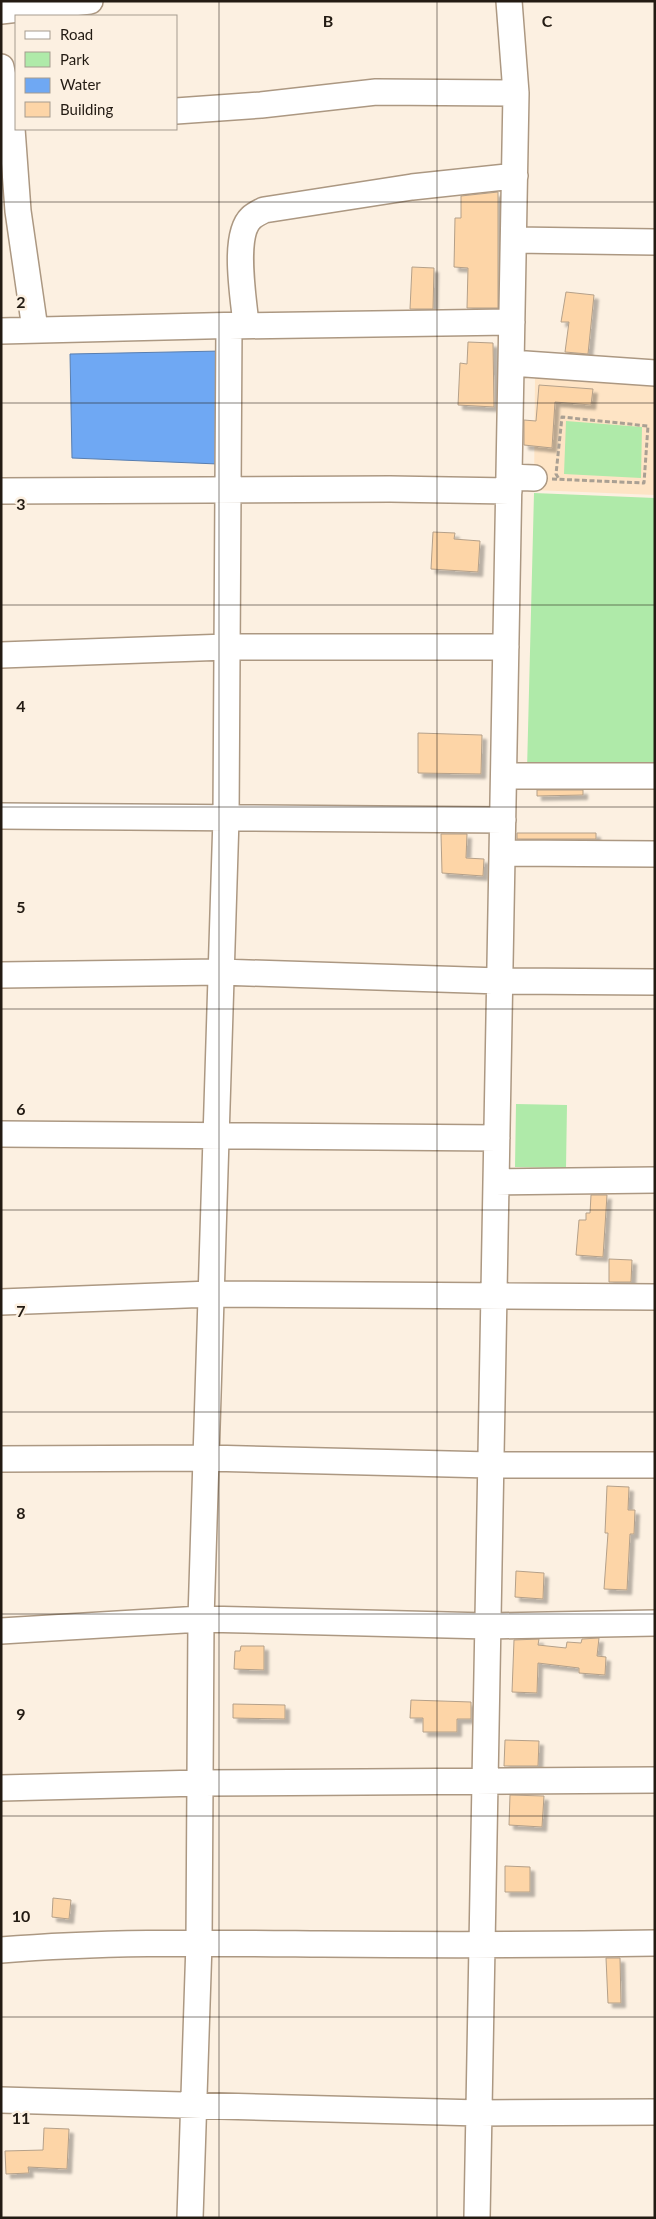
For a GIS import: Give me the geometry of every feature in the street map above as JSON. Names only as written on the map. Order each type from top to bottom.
[{"type":"street","points":[[1,11],[90,1]]},
{"type":"street","points":[[477,2218],[515,176],[516,93],[509,1]]},
{"type":"street","points":[[1,67],[14,115],[19,219],[35,329]]},
{"type":"street","points":[[178,111],[261,105],[376,92],[516,93]]},
{"type":"street","points":[[190,2218],[199,1943],[201,1619],[226,818],[228,489],[240,248],[247,224],[251,218],[264,210],[412,187],[515,176]]},
{"type":"street","points":[[514,240],[655,242]]},
{"type":"street","points":[[1,331],[512,322]]},
{"type":"street","points":[[511,363],[655,373]]},
{"type":"street","points":[[1,491],[509,484],[534,478]]},
{"type":"street","points":[[1,655],[227,647],[506,647]]},
{"type":"street","points":[[504,776],[655,776]]},
{"type":"street","points":[[1,816],[503,820]]},
{"type":"street","points":[[502,853],[655,854]]},
{"type":"street","points":[[1,975],[220,972],[500,981],[655,982]]},
{"type":"street","points":[[1,1134],[497,1138]]},
{"type":"street","points":[[496,1182],[655,1180]]},
{"type":"street","points":[[1,1302],[211,1294],[655,1296]]},
{"type":"street","points":[[1,1459],[207,1458],[490,1465],[655,1465]]},
{"type":"street","points":[[1,1631],[201,1619],[488,1626],[655,1623]]},
{"type":"street","points":[[1,1788],[200,1783],[485,1783],[655,1780]]},
{"type":"street","points":[[1,1950],[45,1946],[199,1943],[482,1946],[655,1943]]},
{"type":"street","points":[[1,2100],[479,2113],[655,2112]]},
{"type":"path","points":[[562,416],[648,426],[644,483],[559,479],[556,474],[562,416]]},
{"type":"shaded area","points":[[535,376],[655,382],[655,495],[534,490]]},
{"type":"green space","points":[[566,421],[642,427],[641,478],[564,474]]},
{"type":"green space","points":[[534,493],[655,498],[655,768],[527,770]]},
{"type":"green space","points":[[516,1104],[567,1105],[566,1168],[515,1167]]},
{"type":"water","points":[[222,351],[218,464],[72,458],[70,354]]},
{"type":"building","points":[[498,192],[498,308],[467,308],[468,268],[454,267],[455,218],[461,218],[461,196]]},
{"type":"building","points":[[412,267],[434,268],[433,309],[410,309]]},
{"type":"building","points":[[566,292],[594,295],[588,354],[565,352],[569,322],[561,322]]},
{"type":"building","points":[[468,342],[493,343],[494,407],[458,405],[460,363],[467,364]]},
{"type":"building","points":[[539,385],[593,389],[591,405],[555,402],[552,448],[524,445],[524,420],[536,421]]},
{"type":"building","points":[[433,532],[455,533],[454,539],[480,541],[478,572],[431,569]]},
{"type":"building","points":[[418,733],[482,735],[481,774],[418,773]]},
{"type":"building","points":[[537,790],[583,790],[583,795],[537,796]]},
{"type":"building","points":[[517,833],[596,833],[596,839],[517,839]]},
{"type":"building","points":[[441,834],[467,834],[466,858],[484,859],[483,876],[442,873]]},
{"type":"building","points":[[591,1195],[607,1195],[603,1257],[576,1255],[579,1220],[586,1220],[586,1213],[590,1213]]},
{"type":"building","points":[[609,1259],[632,1260],[631,1282],[609,1282]]},
{"type":"building","points":[[607,1486],[629,1487],[628,1510],[635,1510],[634,1534],[630,1534],[627,1590],[604,1589],[608,1533],[605,1533]]},
{"type":"building","points":[[516,1571],[544,1573],[543,1599],[515,1597]]},
{"type":"building","points":[[599,1638],[597,1656],[606,1657],[605,1675],[579,1673],[579,1668],[538,1663],[537,1693],[512,1692],[514,1640],[539,1639],[538,1645],[566,1648],[567,1642],[581,1643],[582,1639]]},
{"type":"building","points":[[241,1646],[264,1646],[264,1670],[234,1669],[235,1651],[240,1651]]},
{"type":"building","points":[[411,1700],[471,1702],[471,1719],[457,1719],[457,1732],[423,1732],[423,1718],[410,1718]]},
{"type":"building","points":[[233,1704],[285,1705],[285,1719],[233,1718]]},
{"type":"building","points":[[505,1740],[539,1741],[538,1766],[504,1766]]},
{"type":"building","points":[[510,1795],[544,1796],[542,1827],[509,1825]]},
{"type":"building","points":[[505,1866],[530,1867],[530,1892],[505,1892]]},
{"type":"building","points":[[53,1898],[71,1900],[69,1919],[52,1917]]},
{"type":"building","points":[[606,1958],[620,1958],[621,2003],[608,2003]]},
{"type":"building","points":[[44,2128],[69,2129],[67,2169],[28,2167],[29,2173],[6,2174],[5,2151],[43,2150]]}]
